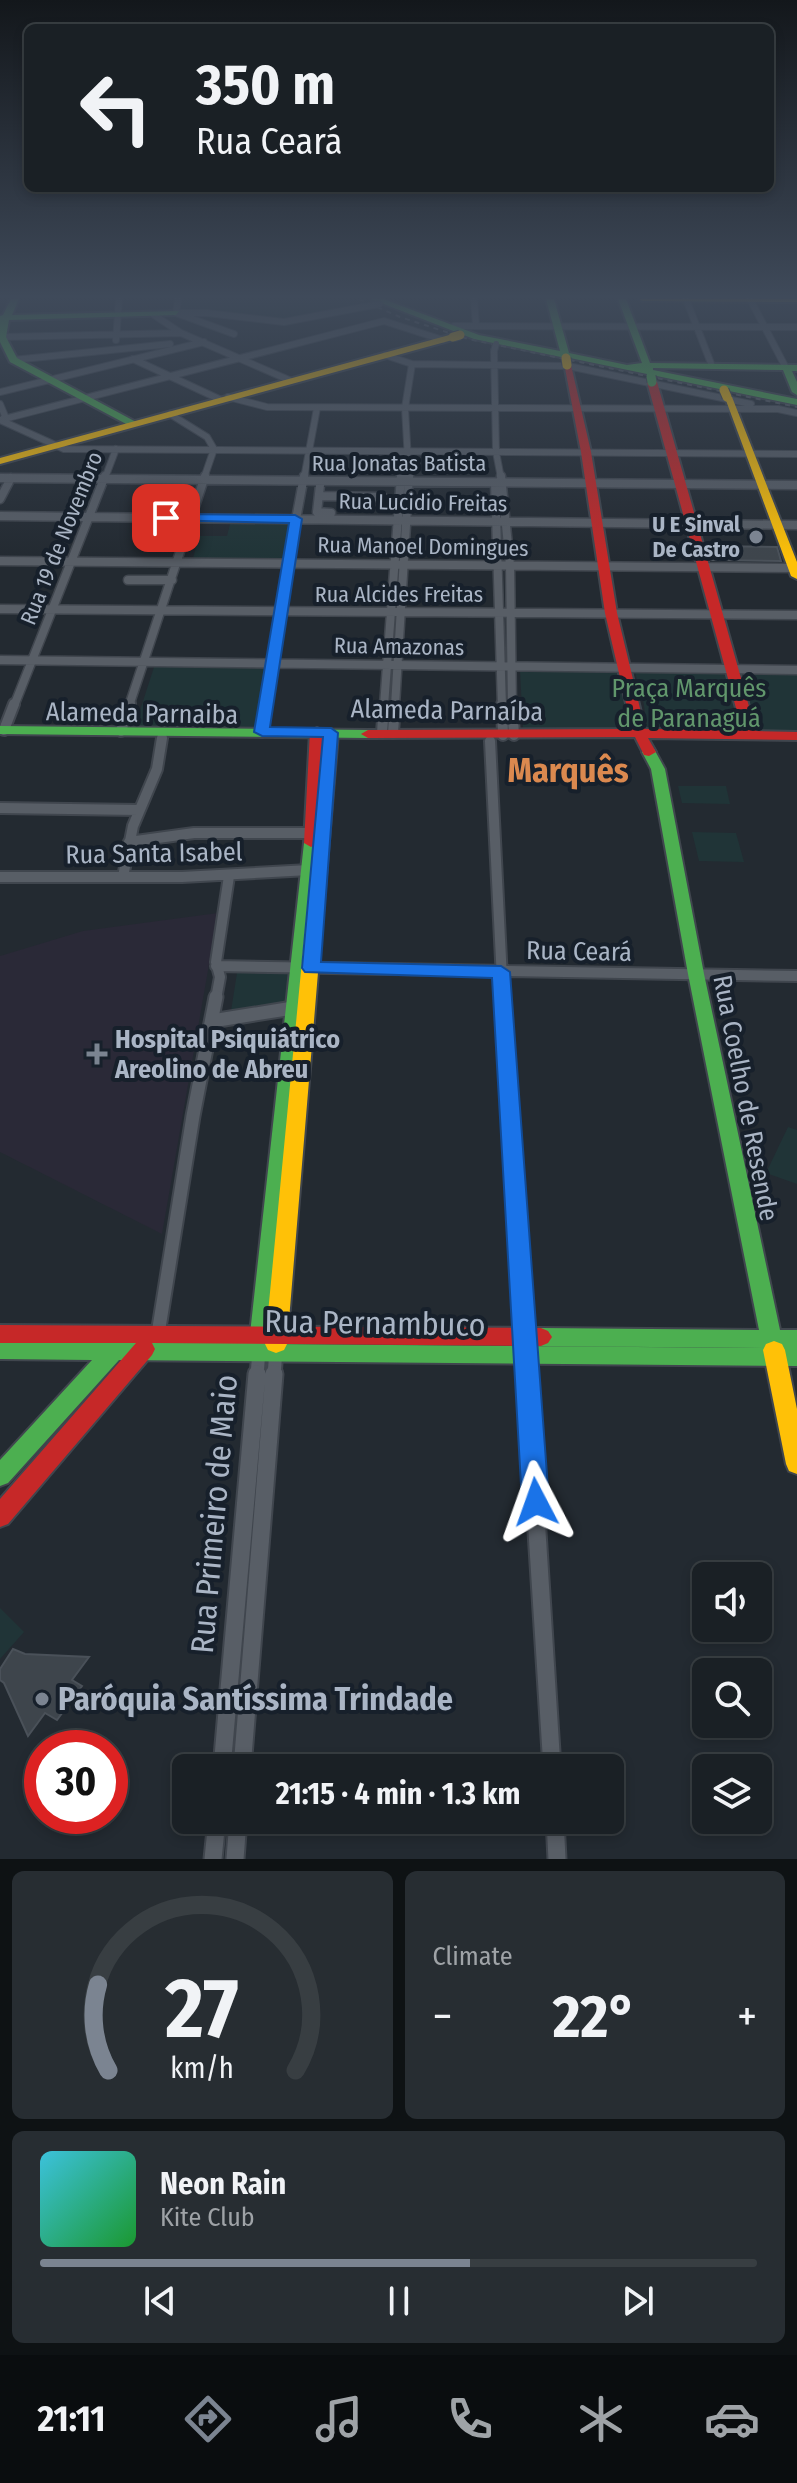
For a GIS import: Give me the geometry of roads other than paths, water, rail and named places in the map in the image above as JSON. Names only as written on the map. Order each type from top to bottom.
[{"type":"main road","points":[[59,386],[133,424]]},
{"type":"main road","points":[[0,461],[268,386]]},
{"type":"main road","name":"Rua Coelho de Resende","points":[[571,386],[586,452],[611,613],[642,739],[658,769],[696,974],[797,1464]]},
{"type":"main road","points":[[651,386],[750,734]]},
{"type":"main road","points":[[694,386],[725,394],[797,398]]},
{"type":"main road","points":[[721,386],[796,571]]},
{"type":"main road","name":"Alameda Parnaíba","points":[[1,732],[262,732],[324,736],[797,744]]},
{"type":"main road","name":"Alameda Parnaiba","points":[[1,732],[162,738],[324,736]]},
{"type":"main road","name":"Alameda Parnaíba","points":[[324,736],[388,733],[642,739],[750,734],[797,736]]},
{"type":"main road","name":"Rua Primeiro de Maio","points":[[304,968],[311,833],[324,736]]},
{"type":"main road","name":"Rua Primeiro de Maio","points":[[268,1342],[324,736]]},
{"type":"main road","name":"Rua Pernambuco","points":[[0,1334],[158,1334],[268,1342]]},
{"type":"main road","points":[[0,1476],[131,1334],[144,1349],[0,1516]]},
{"type":"main road","name":"Rua Pernambuco","points":[[0,1350],[144,1349],[268,1342],[524,1344],[797,1339]]},
{"type":"main road","name":"Rua Pernambuco","points":[[524,1344],[797,1357]]},
{"type":"street","points":[[0,392],[28,386]]},
{"type":"street","points":[[1,420],[134,386]]},
{"type":"street","points":[[192,386],[255,406],[658,409],[725,394],[797,413]]},
{"type":"street","points":[[388,733],[401,518],[409,454],[406,451],[405,408],[409,386]]},
{"type":"street","points":[[494,386],[498,482],[511,612],[506,666]]},
{"type":"street","points":[[0,404],[5,416],[1,420]]},
{"type":"street","points":[[262,732],[279,612],[317,408]]},
{"type":"street","points":[[121,731],[214,449],[207,437],[170,414]]},
{"type":"street","points":[[1,420],[53,446],[116,449],[797,454]]},
{"type":"street","name":"Rua 19 de Novembro","points":[[1,732],[116,449]]},
{"type":"street","name":"Rua Jonatas Batista","points":[[0,478],[797,485]]},
{"type":"street","points":[[0,499],[11,478]]},
{"type":"street","points":[[320,485],[318,513],[401,518]]},
{"type":"street","points":[[319,496],[383,497]]},
{"type":"street","name":"Rua Lucidio Freitas","points":[[0,516],[401,518],[797,525]]},
{"type":"street","name":"Rua Manoel Domingues","points":[[0,561],[702,567],[796,571]]},
{"type":"street","points":[[505,565],[500,612],[508,709],[503,737],[501,972],[551,1754]]},
{"type":"street","points":[[128,580],[172,580]]},
{"type":"street","name":"Rua Alcides Freitas","points":[[0,609],[797,615]]},
{"type":"street","name":"Rua Amazonas","points":[[0,660],[797,670]]},
{"type":"street","points":[[123,877],[129,842],[157,769],[162,738]]},
{"type":"street","points":[[0,808],[139,810]]},
{"type":"street","points":[[129,842],[194,833],[311,833]]},
{"type":"street","name":"Rua Santa Isabel","points":[[0,877],[229,876],[309,870]]},
{"type":"street","points":[[158,1334],[193,1116],[220,977],[216,966],[229,876]]},
{"type":"street","name":"Rua Ceará","points":[[216,966],[797,976]]},
{"type":"street","points":[[212,1021],[300,1007]]},
{"type":"street","name":"Rua Primeiro de Maio","points":[[224,1754],[268,1342]]},
{"type":"street","name":"Rua Primeiro de Maio","points":[[243,1754],[268,1342]]},
{"type":"street","points":[[213,1859],[216,1834]]},
{"type":"street","points":[[235,1859],[237,1834]]},
{"type":"street","points":[[556,1834],[557,1859]]},
{"type":"railway","points":[[694,386],[797,407]]},
{"type":"place","name":"U E Sinval De Castro","points":[[756,537]]},
{"type":"place","name":"Hospital Psiquiátrico Areolino de Abreu","points":[[97,1054]]},
{"type":"place","name":"Paróquia Santíssima Trindade","points":[[42,1699]]},
{"type":"district","name":"Marquês","points":[[568,770]]},
{"type":"park label","name":"Praça Marquês de Paranaguá","points":[[689,703]]}]
